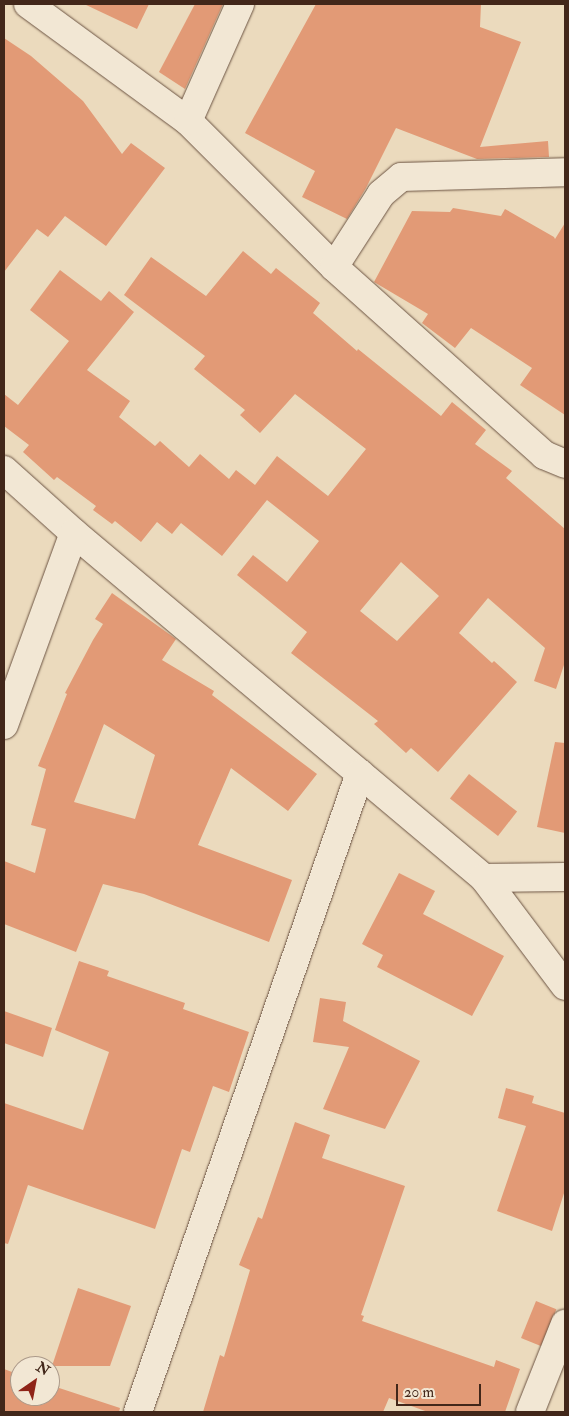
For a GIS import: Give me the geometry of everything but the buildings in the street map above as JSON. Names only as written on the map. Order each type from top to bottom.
[{"type":"street","points":[[28,4],[188,121],[334,267],[544,455],[565,464]]},
{"type":"street","points":[[188,121],[240,4]]},
{"type":"street","points":[[334,267],[381,194],[401,177],[565,172]]},
{"type":"street","points":[[4,470],[74,533],[484,878],[565,986]]},
{"type":"street","points":[[4,725],[74,533]]},
{"type":"street","points":[[138,1412],[360,773]]},
{"type":"street","points":[[484,878],[565,876]]},
{"type":"street","points":[[530,1412],[565,1324]]}]
